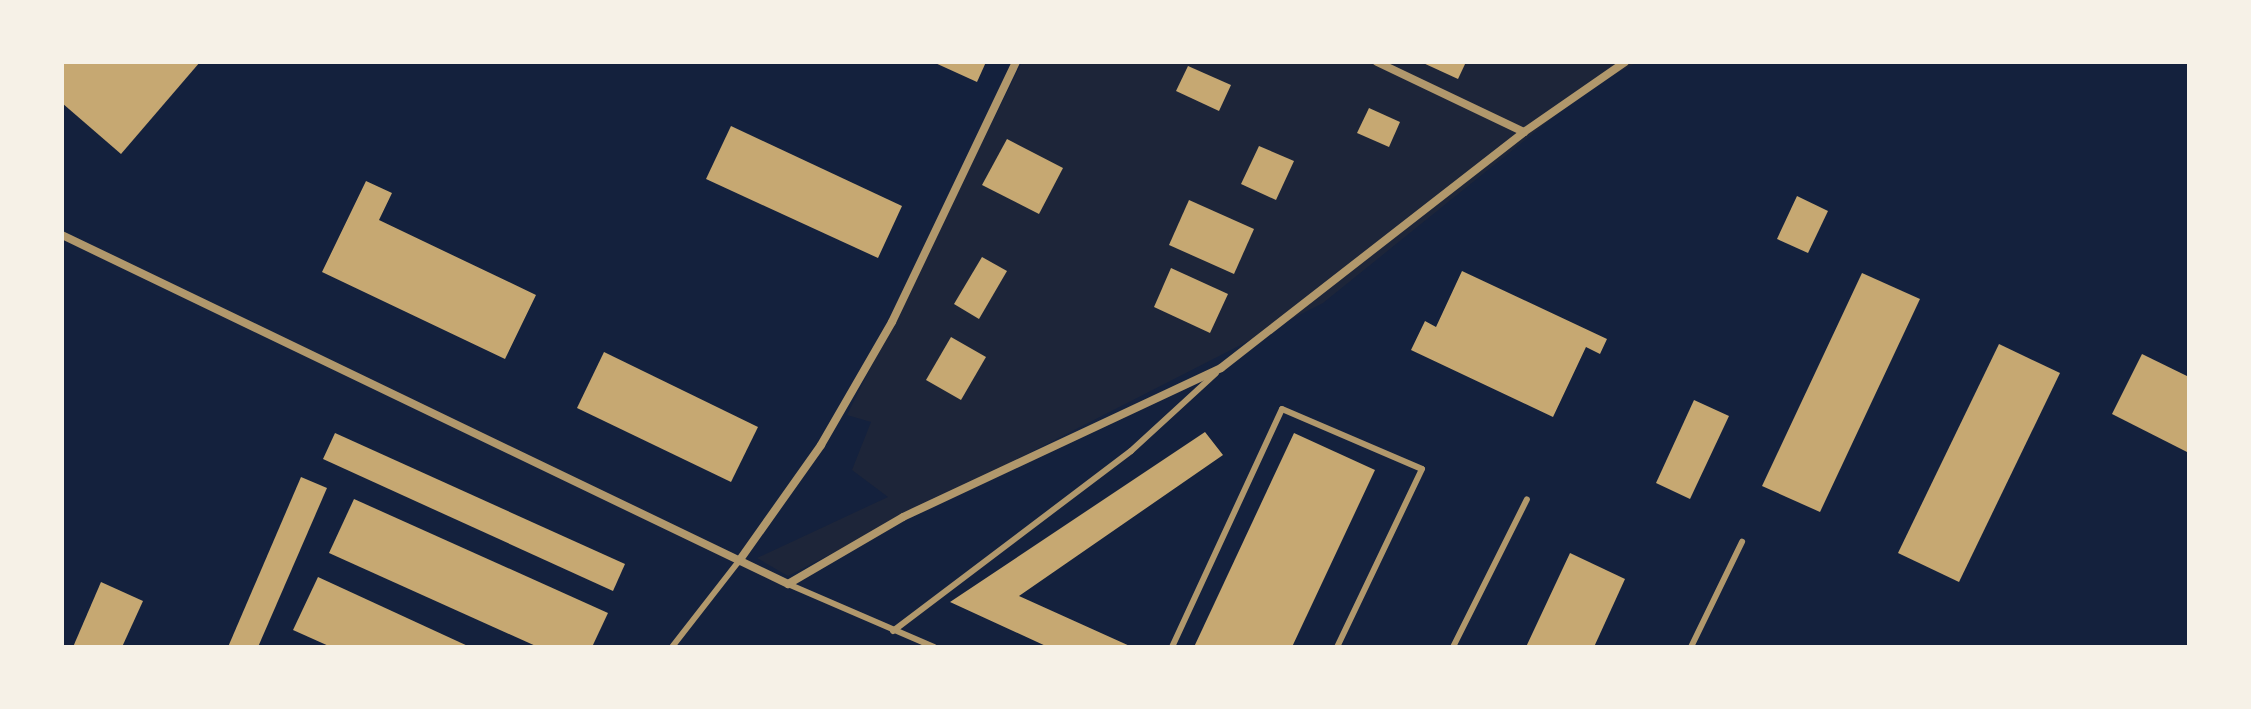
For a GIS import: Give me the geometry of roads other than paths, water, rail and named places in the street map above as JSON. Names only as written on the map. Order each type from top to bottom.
[{"type":"street","points":[[739,561],[821,445],[892,322],[1016,62]]},
{"type":"street","points":[[1377,62],[1524,132]]},
{"type":"street","points":[[62,235],[788,584],[903,517],[1221,368],[1524,132],[1625,62]]},
{"type":"lane","points":[[893,631],[1131,451],[1221,368]]},
{"type":"lane","points":[[1172,647],[1282,409],[1422,469],[1337,647]]},
{"type":"lane","points":[[1453,647],[1527,499]]},
{"type":"lane","points":[[1691,647],[1742,542]]},
{"type":"lane","points":[[672,647],[739,561]]},
{"type":"lane","points":[[788,584],[934,647]]}]
